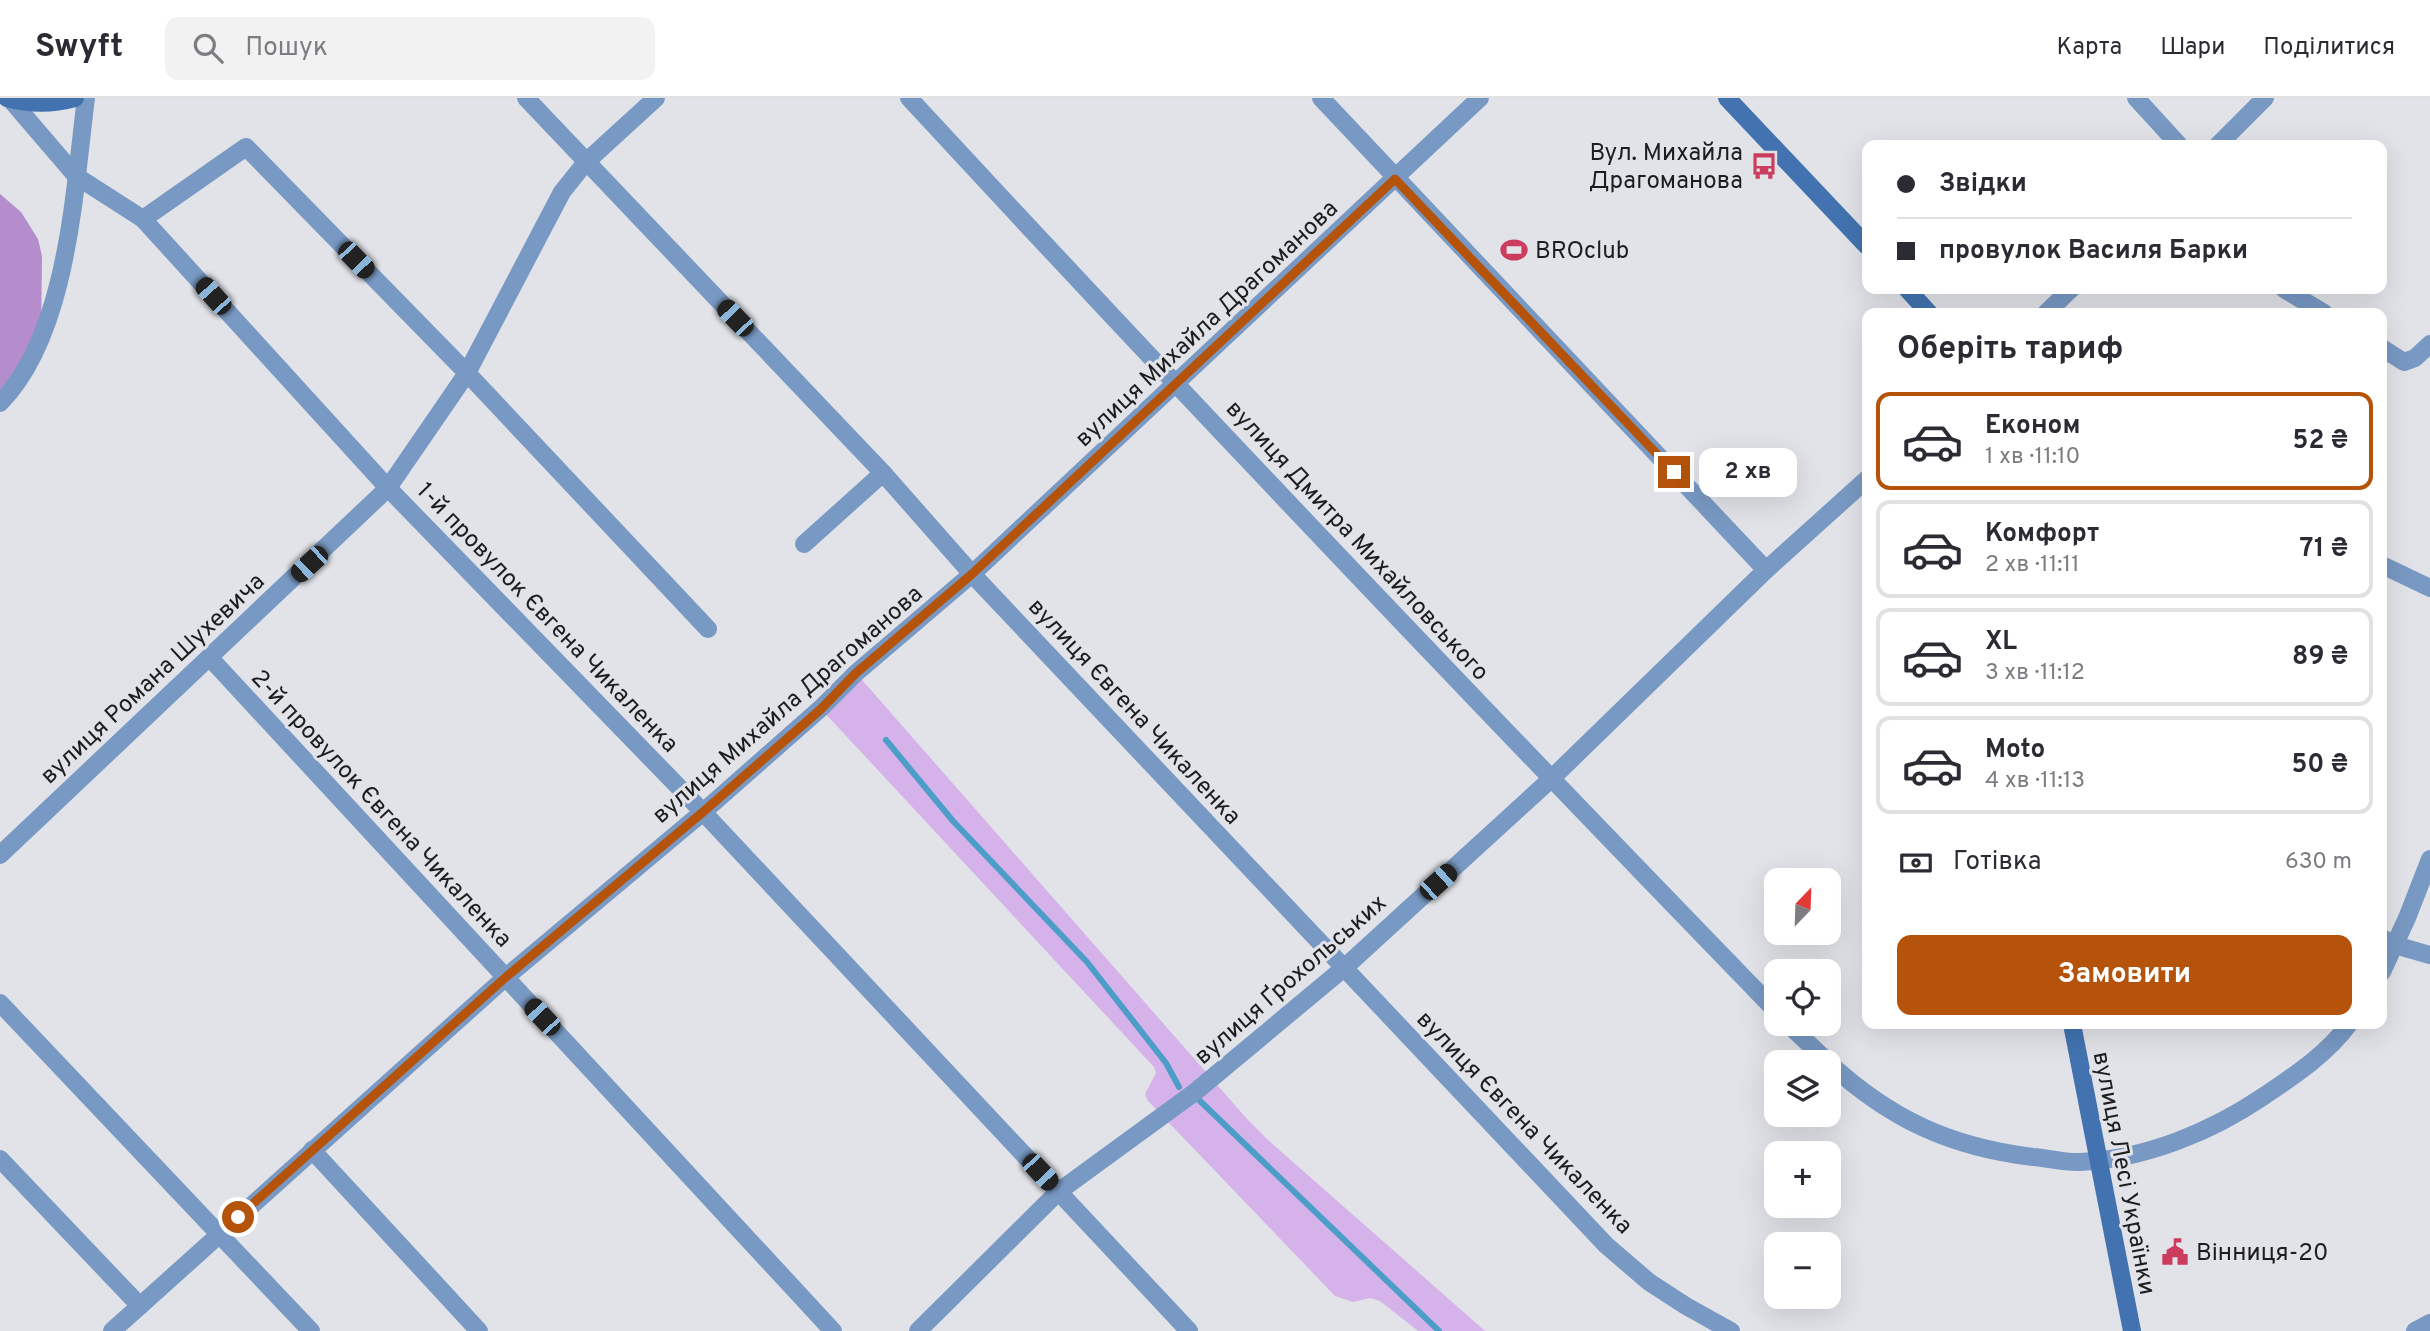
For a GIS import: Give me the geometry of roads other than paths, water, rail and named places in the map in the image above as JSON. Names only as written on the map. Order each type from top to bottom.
[{"type":"main road","points":[[9,99],[59,102],[75,98]]},
{"type":"main road","points":[[1727,98],[1862,241]]},
{"type":"main road","points":[[1912,294],[1924,308]]},
{"type":"main road","name":"вулиця Лесі Українки","points":[[2074,1029],[2132,1331]]},
{"type":"street","points":[[0,403],[23,375],[41,339],[68,238],[86,98]]},
{"type":"street","name":"вулиця Євгена Чикаленка","points":[[526,98],[883,473],[972,574],[1606,1245],[1649,1282],[1731,1331]]},
{"type":"street","name":"вулиця Романа Шухевича","points":[[0,855],[388,488],[467,373],[562,192],[586,162],[656,98]]},
{"type":"street","name":"вулиця Дмитра Михайловського","points":[[909,98],[1081,284],[1764,1000]]},
{"type":"street","points":[[1321,98],[1766,570]]},
{"type":"street","name":"вулиця Михайла Драгоманова","points":[[112,1331],[506,977],[703,812],[821,709],[856,673],[972,574],[1480,98]]},
{"type":"street","points":[[2136,98],[2174,140]]},
{"type":"street","points":[[2223,140],[2265,98]]},
{"type":"street","name":"1-й провулок Євгена Чикаленка","points":[[9,99],[76,176],[143,219],[388,488],[703,812],[1189,1331]]},
{"type":"street","points":[[143,219],[246,147],[467,373],[708,629]]},
{"type":"street","points":[[2051,308],[2066,294]]},
{"type":"street","points":[[2292,294],[2316,308]]},
{"type":"street","points":[[2387,351],[2404,362],[2415,358],[2430,344]]},
{"type":"street","points":[[804,544],[883,473]]},
{"type":"street","name":"вулиця Ґрохольських","points":[[918,1331],[1058,1192],[1195,1092],[1344,968],[1551,779],[1766,570],[1862,484]]},
{"type":"street","points":[[2387,567],[2430,588]]},
{"type":"street","name":"2-й провулок Євгена Чикаленка","points":[[209,657],[833,1331]]},
{"type":"street","points":[[2430,859],[2388,942],[2430,954]]},
{"type":"street","points":[[0,1003],[311,1331]]},
{"type":"street","points":[[1841,1074],[1888,1110],[1932,1132],[1964,1144],[1996,1152],[2079,1162],[2167,1144],[2231,1116],[2272,1091],[2314,1060],[2345,1029]]},
{"type":"street","points":[[1800,1036],[1815,1050]]},
{"type":"street","points":[[312,1150],[479,1331]]},
{"type":"street","points":[[0,1159],[140,1306]]},
{"type":"street","points":[[2415,1331],[2430,1323]]},
{"type":"waterway","points":[[886,740],[953,821],[1087,962],[1166,1063],[1179,1087]]},
{"type":"waterway","points":[[1198,1099],[1439,1331]]},
{"type":"place","name":"Вул. Михайла Драгоманова","points":[[1764,166]]},
{"type":"place","name":"BROclub","points":[[1514,250]]},
{"type":"place","name":"Вінниця-20","points":[[2175,1252]]}]
